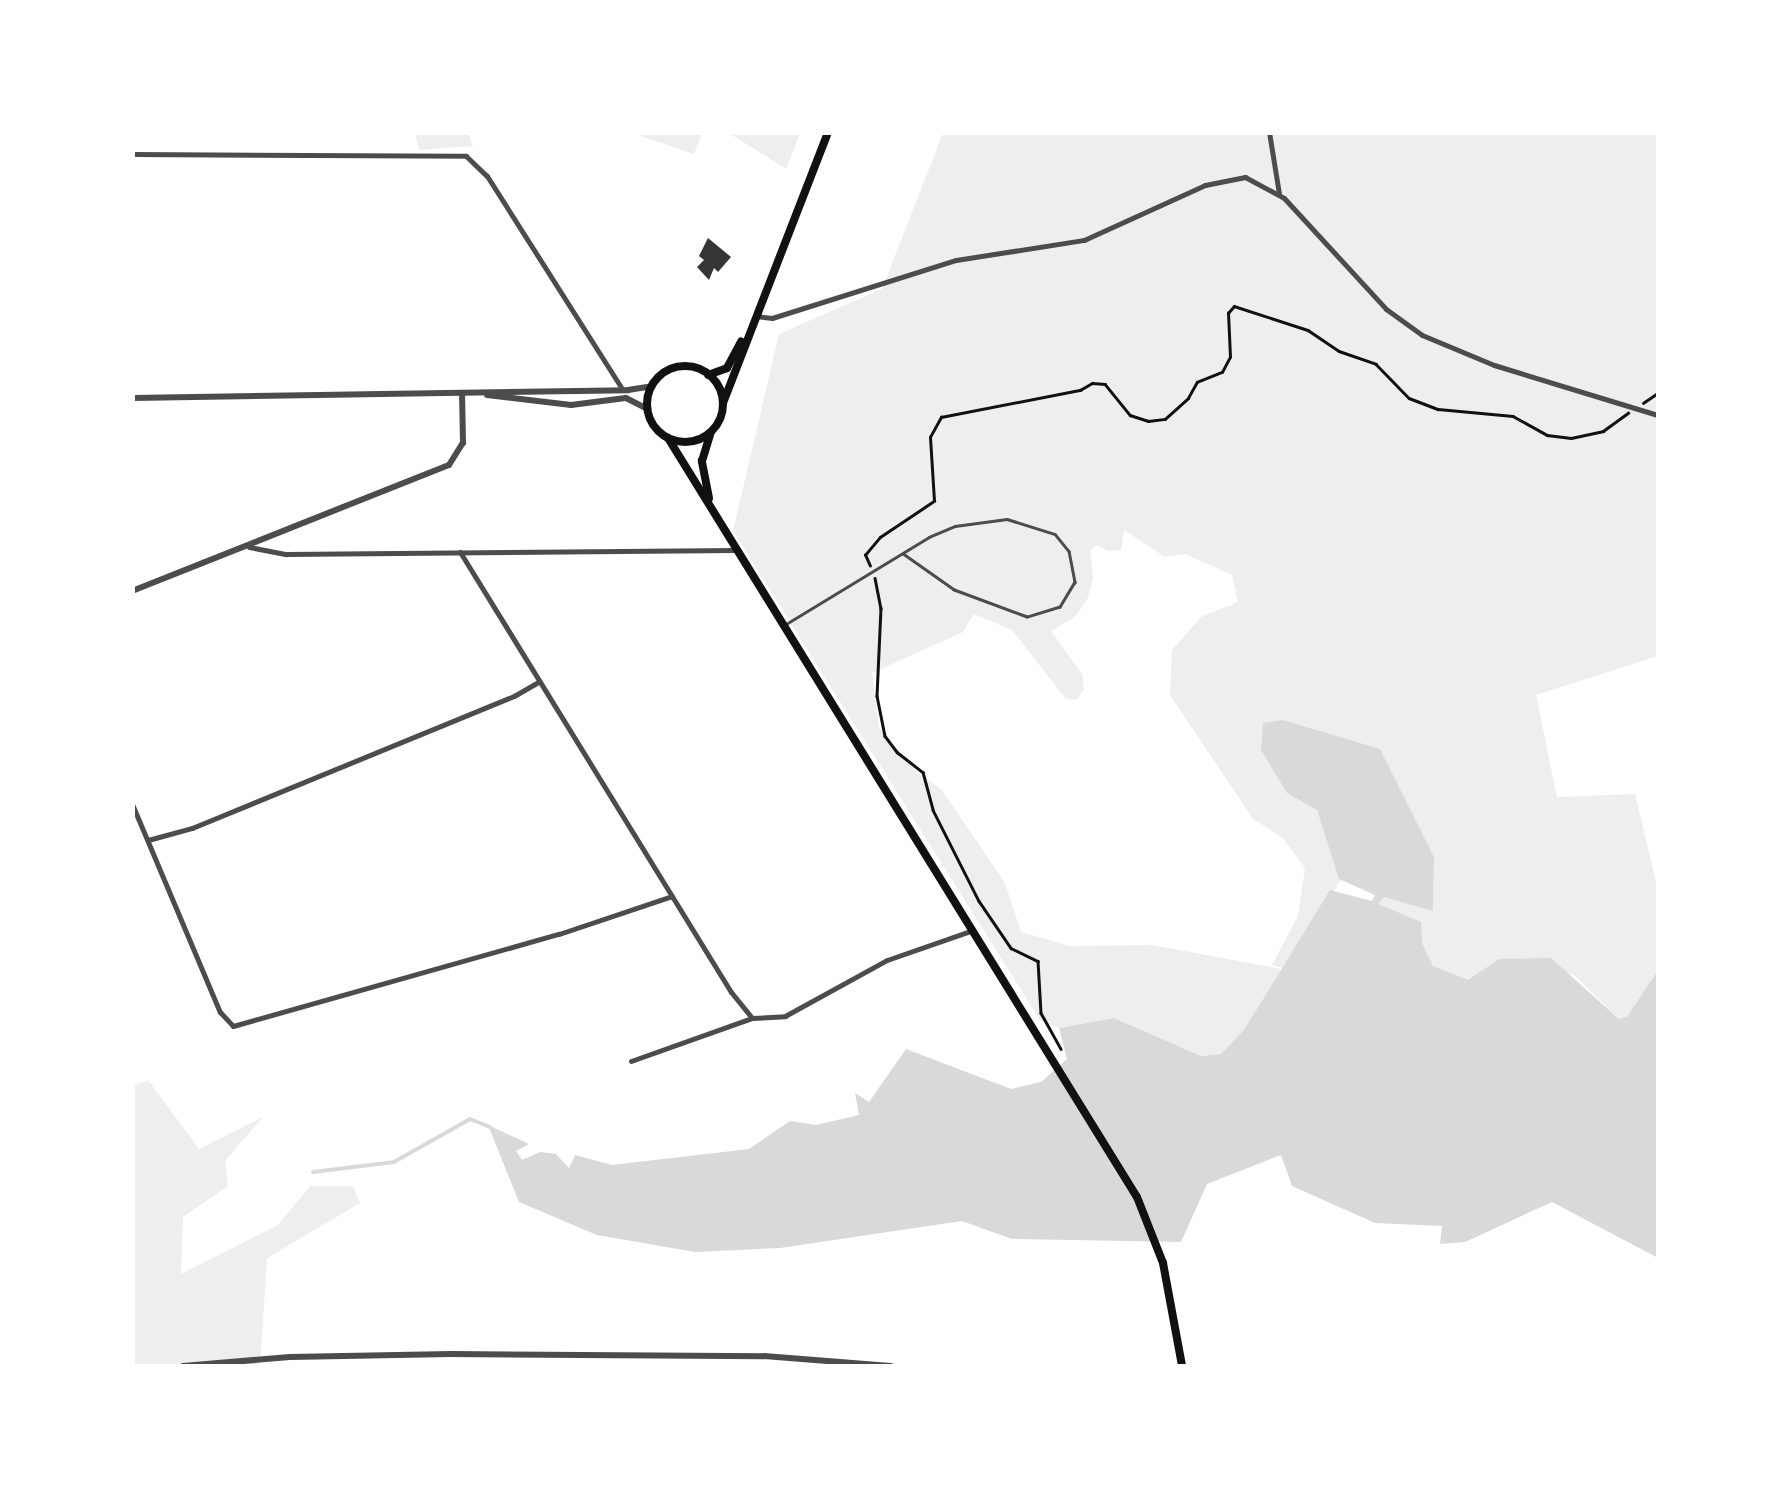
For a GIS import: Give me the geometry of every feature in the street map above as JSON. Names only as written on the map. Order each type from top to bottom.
[{"type":"main road","points":[[713,512],[702,461],[828,132]]},
{"type":"main road","points":[[756,316],[727,368],[708,375],[677,367],[664,373],[652,386],[648,409],[654,426],[668,438],[1132,1188],[1158,1245],[1182,1366]]},
{"type":"main road","points":[[708,375],[723,402]]},
{"type":"main road","points":[[668,438],[694,442],[712,432]]},
{"type":"street","points":[[1269,132],[1279,194]]},
{"type":"street","points":[[132,154],[466,156],[487,176],[622,390]]},
{"type":"street","points":[[756,316],[772,318],[956,260],[1084,240],[1221,179],[1245,177],[1279,194],[1386,308],[1422,336],[1494,365],[1658,414]]},
{"type":"street","points":[[132,398],[462,394],[652,386]]},
{"type":"street","points":[[476,393],[571,404],[626,398],[648,409]]},
{"type":"street","points":[[132,591],[448,466],[463,442],[462,394]]},
{"type":"street","points":[[249,546],[286,554],[738,550]]},
{"type":"street","points":[[460,552],[731,992],[752,1018]]},
{"type":"street","points":[[148,840],[192,828],[514,696],[538,682]]},
{"type":"street","points":[[132,804],[220,1012],[233,1026],[560,934],[672,896]]},
{"type":"street","points":[[631,1061],[752,1018],[785,1016],[886,960],[973,930]]},
{"type":"street","points":[[182,1366],[268,1358],[404,1354],[764,1356],[891,1366]]},
{"type":"lane","points":[[784,625],[903,554],[955,526],[1018,521],[1062,541],[1073,562],[1074,582],[1060,607],[1027,617],[954,590],[903,554]]},
{"type":"path","points":[[1061,1048],[1041,1013],[1038,962],[1011,948],[990,917],[933,810],[923,772],[897,752],[885,736],[877,696],[881,608],[865,555],[880,537],[934,501],[930,437],[941,417],[1092,383],[1106,384],[1130,415],[1148,421],[1165,419],[1177,410],[1197,382],[1222,372],[1230,356],[1228,313],[1234,306],[1308,330],[1339,351],[1376,364],[1409,398],[1438,410],[1513,416],[1547,435],[1571,438],[1604,431],[1658,393]]},
{"type":"shaded area","points":[[702,132],[694,154],[632,133]]},
{"type":"shaded area","points":[[415,133],[468,133],[473,146],[419,150]]},
{"type":"shaded area","points":[[729,133],[800,133],[786,169]]},
{"type":"shaded area","points":[[943,133],[1658,133],[1658,656],[1536,695],[1557,797],[1635,794],[1658,890],[1658,970],[1627,1018],[1619,1019],[1574,975],[1499,959],[1468,981],[1433,966],[1422,943],[1378,904],[1383,897],[1433,910],[1434,857],[1287,793],[1317,810],[1341,880],[1282,968],[1272,965],[1298,916],[1305,868],[1283,838],[1253,819],[1170,695],[1172,650],[1201,617],[1238,602],[1232,575],[1185,554],[1165,557],[1124,530],[1121,550],[1108,551],[1098,545],[1090,550],[1093,578],[1087,600],[1075,617],[1051,631],[1082,674],[1084,689],[1077,700],[1066,699],[1012,630],[974,614],[963,632],[872,673],[879,728],[917,772],[942,790],[1005,883],[1021,932],[1070,946],[1152,945],[1281,969],[1244,1031],[1221,1054],[1201,1056],[1114,1018],[1059,1028],[1040,1020],[733,531],[779,334],[882,289]]},
{"type":"shaded area","points":[[1283,720],[1380,749],[1434,857],[1433,911],[1384,897],[1378,904],[1421,922],[1422,943],[1433,966],[1468,980],[1499,959],[1551,958],[1619,1019],[1627,1017],[1658,970],[1658,1258],[1552,1202],[1465,1242],[1440,1244],[1442,1226],[1375,1223],[1292,1186],[1281,1155],[1207,1184],[1181,1242],[1012,1239],[962,1221],[780,1248],[695,1252],[597,1235],[519,1202],[488,1125],[529,1144],[516,1151],[522,1160],[540,1152],[556,1154],[569,1168],[575,1155],[612,1165],[749,1149],[790,1121],[816,1125],[859,1115],[855,1093],[869,1102],[906,1049],[1011,1089],[1041,1082],[1067,1059],[1059,1028],[1114,1018],[1201,1056],[1221,1054],[1244,1030],[1330,890],[1372,901],[1375,895],[1339,879],[1317,810],[1287,793],[1261,750],[1263,723]]},
{"type":"shaded area","points":[[148,1080],[199,1149],[263,1117],[225,1161],[228,1186],[183,1217],[181,1274],[278,1225],[310,1186],[353,1186],[360,1203],[267,1258],[260,1366],[133,1366],[132,1087]]},
{"type":"building","points":[[708,238],[731,257],[718,272],[714,268],[709,280],[697,267],[704,260],[699,256]]},
{"type":"waterway","points":[[313,1172],[394,1162],[470,1119],[490,1127]]}]
